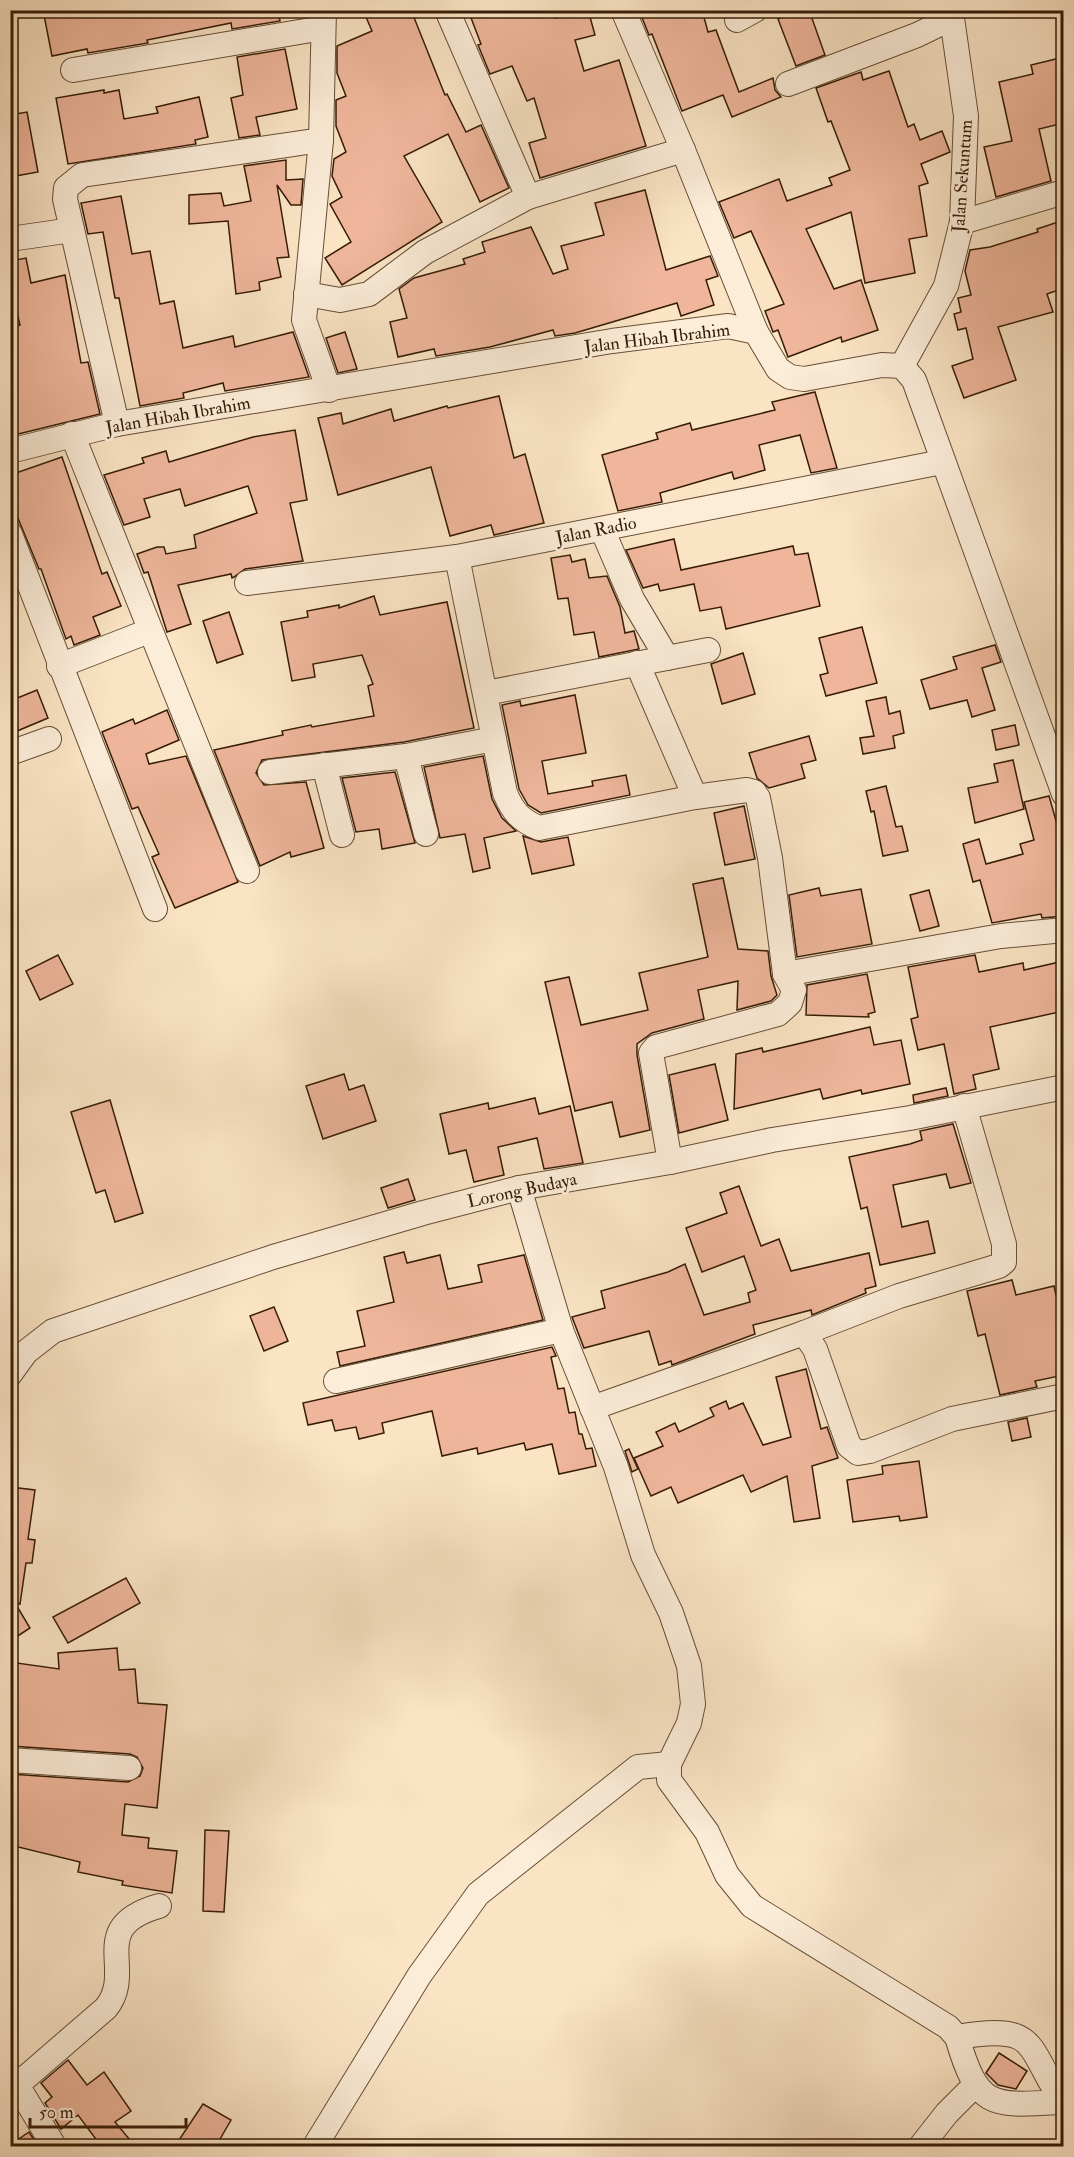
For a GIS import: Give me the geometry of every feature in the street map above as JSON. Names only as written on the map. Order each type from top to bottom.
[{"type":"street","points":[[447,10],[528,197]]},
{"type":"street","points":[[623,10],[683,150],[756,332]]},
{"type":"street","points":[[788,84],[917,35],[950,14]]},
{"type":"street","name":"Jalan Sekuntum","points":[[902,366],[946,286],[962,222],[966,116],[950,14]]},
{"type":"street","points":[[73,70],[323,19],[321,140],[304,320],[328,390]]},
{"type":"street","points":[[117,424],[65,199],[66,188],[82,176],[321,140]]},
{"type":"street","points":[[306,294],[340,300],[369,294],[425,252],[528,197],[683,150]]},
{"type":"street","points":[[962,222],[1064,192]]},
{"type":"street","points":[[10,239],[72,230]]},
{"type":"street","name":"Jalan Hibah Ibrahim","points":[[10,452],[117,424],[612,341],[728,326],[756,332],[778,369],[790,377],[804,380],[882,364],[902,366]]},
{"type":"street","points":[[902,366],[914,380],[1064,794]]},
{"type":"street","points":[[72,434],[247,871]]},
{"type":"street","name":"Jalan Radio","points":[[247,584],[457,557],[942,462]]},
{"type":"street","points":[[602,529],[632,599],[667,658]]},
{"type":"street","points":[[10,534],[59,666],[155,909]]},
{"type":"street","points":[[457,557],[494,739],[511,807],[521,820],[539,828],[695,797],[747,790],[753,792],[758,798],[770,858],[785,974],[794,990],[790,1003],[778,1014],[656,1047],[651,1053],[670,1162]]},
{"type":"street","points":[[59,666],[149,631]]},
{"type":"street","points":[[486,693],[708,650]]},
{"type":"street","points":[[638,663],[695,797]]},
{"type":"street","points":[[10,753],[49,739]]},
{"type":"street","points":[[270,772],[406,756],[494,739]]},
{"type":"street","points":[[406,756],[426,834]]},
{"type":"street","points":[[324,765],[342,835]]},
{"type":"street","points":[[785,974],[1001,936],[1064,930]]},
{"type":"street","name":"Lorong Budaya","points":[[10,1374],[26,1352],[42,1338],[65,1326],[273,1257],[423,1213],[519,1188],[670,1162],[772,1140],[910,1118],[1064,1087]]},
{"type":"street","points":[[592,1408],[804,1333],[899,1296],[999,1266],[1004,1262],[1004,1244],[964,1106]]},
{"type":"street","points":[[519,1188],[561,1330],[616,1467],[643,1555],[671,1613],[691,1676],[693,1704],[689,1723],[669,1764],[669,1780],[706,1832],[727,1875],[752,1906],[948,2028],[957,2037],[975,2085],[984,2095],[1007,2103],[1063,2103],[1034,2049],[1026,2040],[1005,2033],[957,2037]]},
{"type":"street","points":[[336,1381],[561,1330]]},
{"type":"street","points":[[804,1333],[815,1349],[849,1446],[858,1453],[870,1451],[952,1419],[1064,1396]]},
{"type":"street","points":[[10,1760],[129,1768]]},
{"type":"street","points":[[315,2146],[419,1976],[478,1894],[638,1767],[669,1764]]},
{"type":"street","points":[[54,2146],[14,2080],[90,2024],[114,1999],[117,1985],[115,1960],[117,1938],[124,1924],[137,1912],[159,1906]]},
{"type":"street","points":[[921,2146],[947,2113],[975,2085]]},
{"type":"building","points":[[43,10],[278,10],[280,21],[232,29],[231,23],[147,40],[148,43],[88,53],[87,49],[52,56]]},
{"type":"building","points":[[363,10],[411,10],[445,95],[447,94],[466,132],[481,125],[509,188],[480,202],[448,134],[404,156],[442,222],[342,285],[325,258],[351,242],[330,204],[342,197],[332,176],[334,159],[346,152],[336,126],[336,100],[346,96],[337,73],[337,46],[372,31]]},
{"type":"building","points":[[468,10],[552,10],[555,18],[588,10],[595,35],[575,40],[584,71],[619,60],[646,146],[540,178],[529,143],[546,138],[534,98],[527,101],[512,66],[490,74],[478,45],[481,44]]},
{"type":"building","points":[[639,10],[702,10],[708,32],[716,30],[739,92],[773,78],[775,90],[781,97],[732,117],[723,95],[682,111],[652,34],[649,35]]},
{"type":"building","points":[[802,10],[809,10],[825,55],[796,66],[778,19]]},
{"type":"building","points":[[285,49],[297,109],[256,117],[260,135],[239,138],[231,98],[243,95],[237,57]]},
{"type":"building","points":[[1060,58],[1064,74],[1064,123],[1039,129],[1051,181],[996,197],[984,147],[1012,141],[999,82],[1033,74],[1031,65]]},
{"type":"building","points":[[889,71],[908,127],[914,124],[920,140],[942,131],[950,152],[921,164],[928,183],[919,186],[927,236],[909,239],[915,273],[865,283],[851,212],[806,229],[834,289],[861,280],[878,330],[842,342],[841,337],[788,357],[778,330],[773,332],[765,311],[784,304],[751,231],[734,238],[719,202],[779,179],[787,201],[832,185],[829,178],[850,170],[831,121],[828,122],[816,88],[861,72],[863,80]]},
{"type":"building","points":[[104,90],[104,93],[119,90],[124,119],[158,113],[156,107],[199,97],[208,137],[195,140],[196,144],[68,164],[56,98]]},
{"type":"building","points":[[27,112],[38,172],[10,177],[10,115]]},
{"type":"building","points":[[286,160],[286,180],[303,179],[301,205],[291,205],[277,185],[289,257],[277,258],[281,277],[259,282],[260,290],[236,294],[228,221],[189,224],[189,195],[221,193],[224,206],[251,201],[244,166]]},
{"type":"building","points":[[645,190],[666,270],[710,256],[718,276],[706,280],[714,305],[681,316],[677,303],[575,333],[555,336],[553,330],[490,347],[436,356],[434,349],[398,357],[390,322],[407,318],[399,289],[414,278],[465,264],[463,259],[485,252],[482,242],[531,227],[553,274],[568,269],[561,246],[604,235],[595,203]]},
{"type":"building","points":[[121,196],[132,254],[150,251],[160,304],[174,301],[183,348],[233,336],[235,347],[293,332],[309,377],[225,391],[223,383],[183,393],[184,398],[140,406],[119,298],[115,298],[103,232],[88,234],[81,203]]},
{"type":"building","points":[[1064,220],[1064,288],[1047,294],[1053,312],[998,327],[1016,380],[964,398],[952,366],[973,359],[966,328],[958,330],[954,314],[961,312],[958,298],[971,295],[965,271],[970,250],[990,247],[1038,232],[1037,229]]},
{"type":"building","points":[[26,258],[31,283],[65,275],[81,363],[88,362],[100,414],[10,436],[10,326],[20,325],[10,283],[10,261]]},
{"type":"building","points":[[345,332],[357,369],[338,373],[326,338]]},
{"type":"building","points":[[815,392],[837,468],[811,473],[800,435],[759,445],[765,470],[734,479],[732,472],[660,493],[662,502],[618,511],[602,455],[658,439],[656,433],[690,423],[692,430],[775,410],[772,402]]},
{"type":"building","points":[[499,396],[514,458],[525,454],[544,523],[494,535],[491,525],[450,536],[431,467],[338,495],[318,418],[341,413],[343,424],[391,409],[394,421],[447,406],[448,408]]},
{"type":"building","points":[[295,430],[307,500],[290,503],[303,561],[245,569],[232,578],[231,574],[178,585],[191,624],[167,632],[148,572],[144,573],[137,554],[157,547],[164,547],[166,554],[196,548],[194,535],[257,513],[248,486],[185,506],[180,489],[144,499],[150,517],[124,525],[104,475],[144,463],[142,458],[166,451],[169,462],[253,437]]},
{"type":"building","points":[[62,457],[102,574],[107,572],[121,606],[93,617],[100,635],[74,645],[71,636],[66,639],[41,569],[39,569],[10,499],[10,475]]},
{"type":"building","points":[[674,539],[681,570],[793,546],[795,555],[808,553],[820,606],[726,629],[721,607],[700,611],[694,584],[660,591],[658,584],[643,588],[626,550]]},
{"type":"building","points":[[570,555],[572,562],[585,559],[589,578],[607,576],[620,607],[625,633],[634,631],[639,649],[599,657],[594,632],[574,635],[568,598],[558,599],[551,558]]},
{"type":"building","points":[[374,596],[380,615],[447,602],[474,728],[404,742],[262,760],[256,773],[264,785],[306,782],[324,848],[291,857],[290,852],[260,866],[214,750],[283,735],[282,731],[374,716],[368,686],[373,684],[362,655],[313,664],[315,677],[292,681],[281,622],[308,617],[307,611],[339,605],[339,608]]},
{"type":"building","points":[[229,612],[243,654],[217,663],[203,621]]},
{"type":"building","points":[[862,627],[877,683],[826,696],[820,675],[828,673],[819,638]]},
{"type":"building","points":[[995,645],[1001,662],[982,668],[995,710],[972,717],[967,700],[930,709],[921,680],[957,669],[953,657]]},
{"type":"building","points":[[743,653],[755,694],[722,704],[711,664]]},
{"type":"building","points":[[37,690],[48,718],[10,734],[10,701]]},
{"type":"building","points":[[575,695],[586,753],[542,761],[548,794],[593,786],[592,781],[626,775],[630,795],[541,813],[528,805],[519,789],[502,705],[520,701],[521,706]]},
{"type":"building","points":[[886,697],[889,714],[900,711],[904,733],[893,736],[895,748],[863,754],[860,738],[874,736],[866,701]]},
{"type":"building","points":[[167,710],[179,740],[146,754],[149,764],[186,756],[238,882],[175,908],[152,857],[159,854],[138,807],[132,809],[102,732],[133,719],[135,724]]},
{"type":"building","points":[[1015,725],[1019,745],[996,750],[992,730]]},
{"type":"building","points":[[809,736],[816,760],[801,764],[805,778],[769,788],[757,778],[749,753]]},
{"type":"building","points":[[483,756],[492,799],[502,818],[516,831],[484,838],[490,868],[473,872],[465,834],[440,838],[424,767]]},
{"type":"building","points":[[1013,760],[1024,809],[975,823],[968,788],[998,782],[994,764]]},
{"type":"building","points":[[395,772],[415,843],[382,849],[379,829],[356,832],[342,778]]},
{"type":"building","points":[[886,786],[896,827],[902,826],[908,851],[883,856],[874,811],[871,812],[866,791]]},
{"type":"building","points":[[1049,796],[1064,849],[1064,916],[1042,918],[1041,914],[992,923],[980,880],[973,882],[963,844],[979,839],[986,864],[1023,854],[1020,844],[1034,840],[1024,802]]},
{"type":"building","points":[[744,806],[755,859],[725,865],[714,813]]},
{"type":"building","points":[[523,836],[541,842],[568,837],[574,865],[532,874]]},
{"type":"building","points":[[723,878],[738,949],[768,951],[771,976],[777,995],[771,1001],[737,1010],[738,981],[698,990],[704,1019],[652,1033],[637,1044],[650,1130],[620,1137],[612,1102],[575,1111],[545,982],[569,977],[581,1025],[648,1010],[639,973],[708,957],[693,884]]},
{"type":"building","points":[[819,888],[821,896],[861,889],[872,944],[797,957],[789,895]]},
{"type":"building","points":[[929,890],[939,926],[920,931],[910,895]]},
{"type":"building","points":[[58,955],[73,984],[40,1000],[26,971]]},
{"type":"building","points":[[975,955],[979,972],[1023,963],[1024,970],[1064,961],[1064,1011],[990,1027],[999,1069],[973,1075],[976,1089],[954,1094],[944,1044],[918,1050],[911,1019],[918,1017],[908,967]]},
{"type":"building","points":[[867,974],[875,1012],[868,1014],[869,1017],[806,1015],[807,985]]},
{"type":"building","points":[[870,1027],[874,1045],[901,1040],[910,1084],[862,1094],[861,1090],[823,1099],[820,1089],[734,1109],[736,1054],[762,1048],[763,1052]]},
{"type":"building","points":[[715,1064],[728,1120],[679,1133],[669,1075]]},
{"type":"building","points":[[344,1074],[349,1090],[364,1085],[376,1121],[323,1139],[306,1086]]},
{"type":"building","points":[[946,1088],[948,1096],[914,1103],[913,1095]]},
{"type":"building","points":[[535,1098],[539,1114],[570,1106],[583,1163],[544,1169],[537,1138],[498,1147],[504,1175],[474,1182],[466,1150],[449,1154],[440,1114],[488,1103],[489,1109]]},
{"type":"building","points":[[110,1100],[143,1213],[115,1222],[105,1190],[96,1193],[71,1112]]},
{"type":"building","points":[[953,1124],[971,1183],[950,1188],[946,1174],[893,1185],[902,1227],[928,1221],[935,1253],[880,1265],[867,1207],[861,1209],[849,1157],[910,1144],[922,1140],[920,1131]]},
{"type":"building","points":[[408,1179],[415,1200],[388,1208],[381,1188]]},
{"type":"building","points":[[739,1186],[761,1246],[779,1239],[791,1271],[869,1253],[876,1286],[865,1289],[866,1293],[812,1315],[811,1310],[753,1325],[755,1334],[672,1365],[671,1361],[659,1365],[649,1331],[584,1348],[572,1317],[605,1308],[601,1291],[668,1272],[685,1264],[704,1315],[750,1302],[748,1293],[756,1290],[744,1256],[702,1272],[686,1228],[727,1213],[720,1193]]},
{"type":"building","points":[[404,1252],[407,1263],[440,1255],[448,1289],[482,1282],[478,1265],[524,1255],[543,1320],[340,1366],[337,1352],[365,1346],[357,1311],[394,1302],[384,1257]]},
{"type":"building","points":[[1012,1280],[1016,1295],[1054,1286],[1056,1295],[1064,1293],[1064,1375],[1035,1381],[1037,1387],[1000,1395],[985,1334],[978,1336],[967,1291]]},
{"type":"building","points":[[274,1307],[288,1341],[264,1351],[250,1316]]},
{"type":"building","points":[[552,1347],[556,1356],[551,1357],[558,1389],[564,1388],[569,1413],[575,1412],[579,1434],[582,1434],[586,1449],[592,1448],[596,1466],[559,1474],[552,1444],[526,1450],[524,1443],[478,1454],[477,1448],[442,1456],[432,1411],[382,1423],[384,1433],[359,1439],[356,1427],[335,1431],[332,1420],[308,1425],[303,1403]]},
{"type":"building","points":[[806,1369],[821,1429],[827,1427],[838,1458],[812,1466],[820,1518],[794,1522],[787,1476],[751,1492],[743,1475],[678,1503],[671,1487],[651,1496],[634,1458],[663,1446],[656,1432],[675,1423],[679,1432],[714,1416],[710,1408],[726,1401],[729,1409],[743,1403],[763,1445],[791,1437],[776,1377]]},
{"type":"building","points":[[1027,1418],[1031,1437],[1012,1441],[1008,1422]]},
{"type":"building","points":[[629,1449],[638,1469],[632,1472],[625,1451]]},
{"type":"building","points":[[919,1461],[927,1517],[900,1521],[899,1516],[853,1522],[847,1480],[883,1474],[882,1466]]},
{"type":"building","points":[[10,1487],[35,1490],[28,1539],[35,1540],[32,1563],[26,1563],[20,1604],[15,1603],[30,1628],[10,1641]]},
{"type":"building","points":[[126,1578],[140,1603],[68,1643],[53,1617]]},
{"type":"building","points":[[117,1648],[119,1670],[135,1669],[138,1703],[167,1705],[157,1808],[125,1804],[122,1835],[149,1838],[148,1848],[177,1851],[172,1893],[122,1885],[123,1881],[78,1872],[80,1862],[10,1845],[10,1774],[128,1782],[140,1776],[143,1768],[137,1757],[130,1754],[10,1746],[10,1662],[59,1669],[58,1653]]},
{"type":"building","points":[[205,1830],[229,1831],[224,1912],[203,1911]]},
{"type":"building","points":[[999,2053],[1027,2071],[1016,2089],[998,2085],[986,2073]]},
{"type":"building","points":[[68,2060],[87,2085],[104,2072],[131,2111],[115,2122],[135,2146],[101,2146],[78,2115],[61,2129],[45,2103],[52,2097],[41,2083]]},
{"type":"building","points":[[203,2104],[231,2120],[216,2146],[175,2146]]},
{"type":"building","points":[[29,2132],[38,2146],[10,2146],[10,2145]]}]
